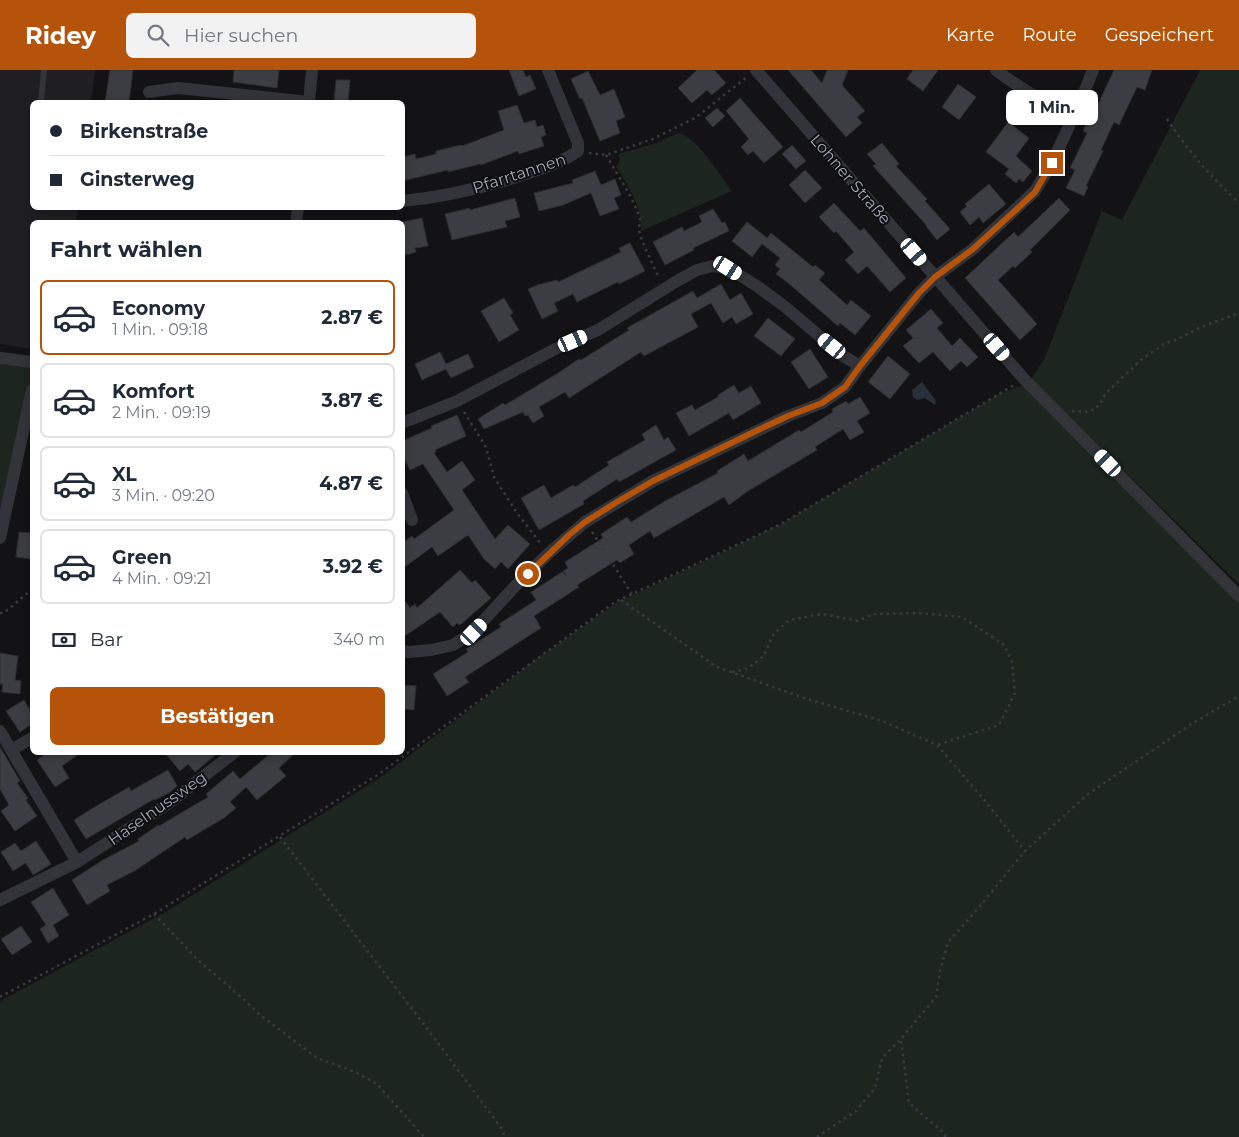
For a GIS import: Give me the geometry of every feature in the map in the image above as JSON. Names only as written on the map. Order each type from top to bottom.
[{"type":"street","points":[[309,100],[312,70]]},
{"type":"street","name":"Pfarrtannen","points":[[405,202],[453,194],[496,183],[569,158],[578,151],[578,143],[548,70]]},
{"type":"street","points":[[996,70],[1014,84],[1050,104],[1072,120]]},
{"type":"street","points":[[405,651],[432,650],[452,645],[474,632],[548,553],[585,522],[653,481],[788,416],[822,403],[845,387],[919,293],[935,277],[973,249],[1035,192],[1052,163],[1093,70]]},
{"type":"street","name":"Lohner Straße","points":[[758,71],[1024,379],[1239,596]]},
{"type":"street","points":[[149,92],[178,88],[290,100]]},
{"type":"street","points":[[405,421],[457,401],[561,346],[598,330],[697,270],[712,266],[728,268],[777,301],[843,356],[860,366]]},
{"type":"street","points":[[0,358],[30,362]]},
{"type":"street","points":[[0,538],[30,399]]},
{"type":"street","points":[[405,501],[412,520]]},
{"type":"street","points":[[0,732],[77,862]]},
{"type":"street","points":[[11,750],[30,739]]},
{"type":"street","name":"Haselnussweg","points":[[0,900],[77,862],[169,803],[231,755]]},
{"type":"lane","points":[[41,100],[44,70]]},
{"type":"path","points":[[578,151],[606,155],[653,139],[695,118],[758,71]]},
{"type":"path","points":[[1167,119],[1179,138],[1204,168],[1239,203]]},
{"type":"path","points":[[606,155],[631,197],[640,218],[639,230],[642,241],[664,289]]},
{"type":"path","points":[[1054,410],[1088,412],[1100,405],[1105,394],[1141,360],[1164,344],[1239,312]]},
{"type":"path","points":[[405,755],[534,660],[620,600],[781,524],[1024,379]]},
{"type":"path","points":[[457,401],[486,447],[494,478],[517,513],[548,553]]},
{"type":"path","points":[[585,522],[632,594]]},
{"type":"path","points":[[0,613],[4,613],[30,591]]},
{"type":"path","points":[[620,600],[717,667],[804,698],[882,721],[937,745],[1025,851]]},
{"type":"path","points":[[731,672],[747,669],[764,656],[772,636],[790,620],[823,614],[858,621],[873,614],[919,613],[962,617],[1004,645],[1012,662],[1016,693],[999,726],[937,745]]},
{"type":"path","points":[[817,1137],[856,1111],[875,1088],[882,1058],[901,1039],[936,997],[940,970],[948,942],[1025,851],[1088,794],[1193,723],[1239,696]]},
{"type":"path","points":[[0,997],[154,914],[280,837],[376,776],[405,755]]},
{"type":"path","points":[[280,837],[429,1031],[502,1129],[505,1137]]},
{"type":"path","points":[[154,914],[198,960],[259,1014],[317,1058],[355,1072],[377,1084],[424,1137]]},
{"type":"path","points":[[901,1039],[909,1103],[945,1134],[945,1137]]},
{"type":"shaded area","points":[[0,70],[95,70],[91,100],[30,100],[30,210],[78,210],[76,220],[30,220],[30,349],[0,344]]},
{"type":"shaded area","points":[[1200,70],[1239,70],[1239,584],[1031,379],[1044,360],[1102,211],[1122,220]]},
{"type":"shaded area","points":[[678,133],[693,141],[732,191],[641,231],[637,205],[630,189],[616,167],[620,161],[618,154],[657,143]]},
{"type":"shaded area","points":[[0,361],[30,363],[30,396],[0,532]]},
{"type":"shaded area","points":[[922,382],[936,401],[935,405],[925,398],[917,400],[913,397],[912,390]]},
{"type":"shaded area","points":[[1023,385],[1239,601],[1239,1137],[0,1137],[0,1001],[164,913],[378,779],[534,661],[616,603],[781,524],[999,394]]},
{"type":"building","points":[[110,70],[133,70],[129,100],[105,100]]},
{"type":"building","points":[[234,70],[279,70],[277,88],[233,82]]},
{"type":"building","points":[[509,70],[523,70],[526,77],[530,75],[536,89],[519,96]]},
{"type":"building","points":[[697,70],[714,70],[726,83],[712,95],[707,90],[692,103],[678,88]]},
{"type":"building","points":[[788,70],[811,70],[822,83],[827,70],[848,70],[842,85],[865,111],[857,117],[862,123],[846,137]]},
{"type":"building","points":[[913,70],[938,70],[923,91],[907,79]]},
{"type":"building","points":[[1114,70],[1152,70],[1145,90],[1137,87],[1119,125],[1114,122],[1101,150],[1103,151],[1086,186],[1088,187],[1084,196],[1066,188],[1075,170],[1070,168],[1087,133],[1083,131],[1090,116],[1092,117]]},
{"type":"building","points":[[588,71],[600,95],[614,89],[625,117],[616,121],[620,133],[600,141],[582,98],[580,99],[571,79]]},
{"type":"building","points":[[336,80],[350,80],[348,100],[334,100]]},
{"type":"building","points":[[958,84],[976,97],[959,120],[942,107]]},
{"type":"building","points":[[740,98],[783,147],[764,163],[753,151],[748,155],[741,147],[749,139],[726,111]]},
{"type":"building","points":[[517,105],[524,123],[535,120],[537,127],[543,125],[546,135],[541,137],[544,146],[519,154],[518,151],[481,165],[448,172],[448,170],[405,180],[405,156],[415,154],[416,159],[436,154],[436,151],[462,146],[504,130],[498,111]]},
{"type":"building","points":[[717,108],[725,116],[713,127],[705,118]]},
{"type":"building","points":[[1008,122],[1029,138],[1016,156],[1032,171],[1023,182],[1019,179],[1016,183],[1005,174],[1009,169],[986,152]]},
{"type":"building","points":[[882,143],[899,164],[896,166],[927,199],[925,201],[950,229],[937,240],[927,226],[873,166],[876,164],[867,154]]},
{"type":"building","points":[[792,145],[806,161],[796,169],[782,154]]},
{"type":"building","points":[[805,170],[822,188],[805,203],[789,185]]},
{"type":"building","points":[[595,171],[601,185],[615,179],[621,195],[614,198],[619,209],[600,216],[591,193],[563,205],[539,211],[534,193],[573,183],[572,180]]},
{"type":"building","points":[[989,184],[1006,204],[983,223],[979,217],[970,225],[960,212],[967,206],[965,204]]},
{"type":"building","points":[[515,198],[520,217],[505,221],[507,227],[452,240],[445,214],[470,208],[470,210]]},
{"type":"building","points":[[1059,198],[1070,210],[1030,250],[1032,252],[1015,268],[1013,266],[998,280],[1037,324],[1020,340],[965,278],[1014,232],[1018,237]]},
{"type":"building","points":[[834,203],[860,231],[864,228],[906,278],[890,292],[867,266],[858,274],[845,260],[854,252],[836,231],[834,233],[819,217]]},
{"type":"building","points":[[713,209],[722,223],[725,222],[729,231],[693,248],[694,250],[665,265],[653,242],[682,227],[684,231],[702,222],[699,216]]},
{"type":"building","points":[[422,218],[428,246],[415,248],[416,252],[406,255],[405,221]]},
{"type":"building","points":[[747,222],[767,238],[771,233],[813,267],[815,265],[825,273],[819,280],[847,305],[851,300],[871,316],[855,335],[840,323],[838,326],[776,274],[780,269],[775,265],[780,258],[762,244],[752,257],[732,241]]},
{"type":"building","points":[[630,243],[645,271],[577,302],[573,294],[554,303],[558,311],[542,319],[528,289],[557,280],[558,282],[621,252],[619,248]]},
{"type":"building","points":[[721,284],[730,300],[741,293],[753,314],[736,324],[732,317],[723,323],[711,303],[691,314],[698,327],[644,356],[641,352],[569,398],[565,392],[539,407],[544,416],[533,423],[528,415],[525,416],[523,412],[484,429],[478,419],[503,403],[505,405],[579,359],[581,360],[629,330],[627,328],[693,291],[697,298]]},
{"type":"building","points":[[504,298],[513,313],[510,315],[519,330],[499,342],[481,311]]},
{"type":"building","points":[[931,309],[943,323],[937,328],[952,346],[960,338],[978,357],[967,367],[961,361],[950,371],[933,352],[919,363],[903,346],[913,338],[906,330]]},
{"type":"building","points":[[768,318],[795,339],[781,356],[754,336]]},
{"type":"building","points":[[810,349],[828,377],[809,389],[791,362]]},
{"type":"building","points":[[440,352],[446,364],[468,354],[474,367],[451,378],[446,369],[422,380],[415,364]]},
{"type":"building","points":[[888,356],[910,374],[890,399],[868,382]]},
{"type":"building","points":[[734,385],[739,393],[751,386],[761,403],[733,420],[729,413],[689,436],[676,413],[692,405],[695,410]]},
{"type":"building","points":[[860,397],[870,413],[857,421],[864,432],[850,440],[843,429],[815,447],[817,450],[748,491],[729,505],[724,497],[654,538],[650,531],[629,545],[634,554],[620,563],[617,560],[577,585],[579,587],[534,616],[541,628],[465,677],[469,682],[447,696],[433,674],[468,652],[466,649],[501,627],[499,624],[536,600],[531,592],[562,572],[566,576],[563,571],[568,568],[565,562],[603,538],[601,534],[627,517],[631,522],[667,500],[718,473],[717,471],[744,454],[748,461],[799,430],[801,432],[833,412],[832,409],[846,401],[848,404]]},
{"type":"building","points":[[457,415],[466,436],[435,450],[436,452],[434,453],[447,472],[462,461],[475,480],[462,490],[495,539],[508,525],[530,544],[508,569],[501,562],[495,569],[484,559],[468,535],[438,556],[432,547],[405,567],[405,541],[412,536],[414,539],[454,510],[423,464],[410,470],[405,460],[405,440],[432,428],[431,426]]},
{"type":"building","points":[[656,425],[664,440],[668,437],[676,450],[619,482],[617,479],[583,501],[584,504],[539,530],[521,498],[544,485],[551,498],[573,485],[575,487],[609,465],[607,462],[645,440],[642,434]]},
{"type":"building","points":[[19,532],[30,533],[30,559],[16,557]]},
{"type":"building","points":[[460,570],[472,583],[475,580],[491,598],[460,625],[457,623],[453,627],[440,612],[405,636],[405,601],[410,608],[415,604],[417,608]]},
{"type":"building","points":[[0,653],[18,656],[15,680],[21,681],[20,694],[2,692],[3,684],[0,684]]},
{"type":"building","points":[[405,685],[416,686],[414,710],[405,709]]},
{"type":"building","points":[[24,700],[30,710],[30,725],[20,732],[6,711]]},
{"type":"building","points":[[0,747],[20,781],[17,783],[28,798],[26,800],[37,816],[15,831],[1,811],[9,805],[0,789]]},
{"type":"building","points":[[44,755],[78,755],[62,766],[69,778],[55,787],[37,760]]},
{"type":"building","points":[[167,755],[215,755],[195,772],[188,764],[180,771]]},
{"type":"building","points":[[268,755],[293,755],[279,768],[286,776],[257,800],[246,787],[230,802],[236,808],[224,818],[187,840],[185,837],[136,870],[107,885],[110,891],[87,905],[72,880],[103,860],[139,841],[138,839],[158,825],[208,797],[206,794],[233,771],[240,779]]},
{"type":"building","points":[[168,770],[177,786],[170,792],[154,799],[86,839],[74,820],[129,787],[131,791]]},
{"type":"building","points":[[36,841],[51,864],[33,875],[26,863],[13,871],[1,852],[15,843],[21,851]]},
{"type":"building","points":[[53,888],[69,915],[53,925],[59,936],[48,943],[40,929],[46,925],[31,902]]},
{"type":"building","points":[[21,926],[32,942],[12,955],[1,939]]},
{"type":"route","points":[[528,574],[548,553],[585,522],[617,502],[691,462],[788,416],[822,403],[845,387],[919,293],[935,277],[973,249],[1035,192],[1052,163]]}]
